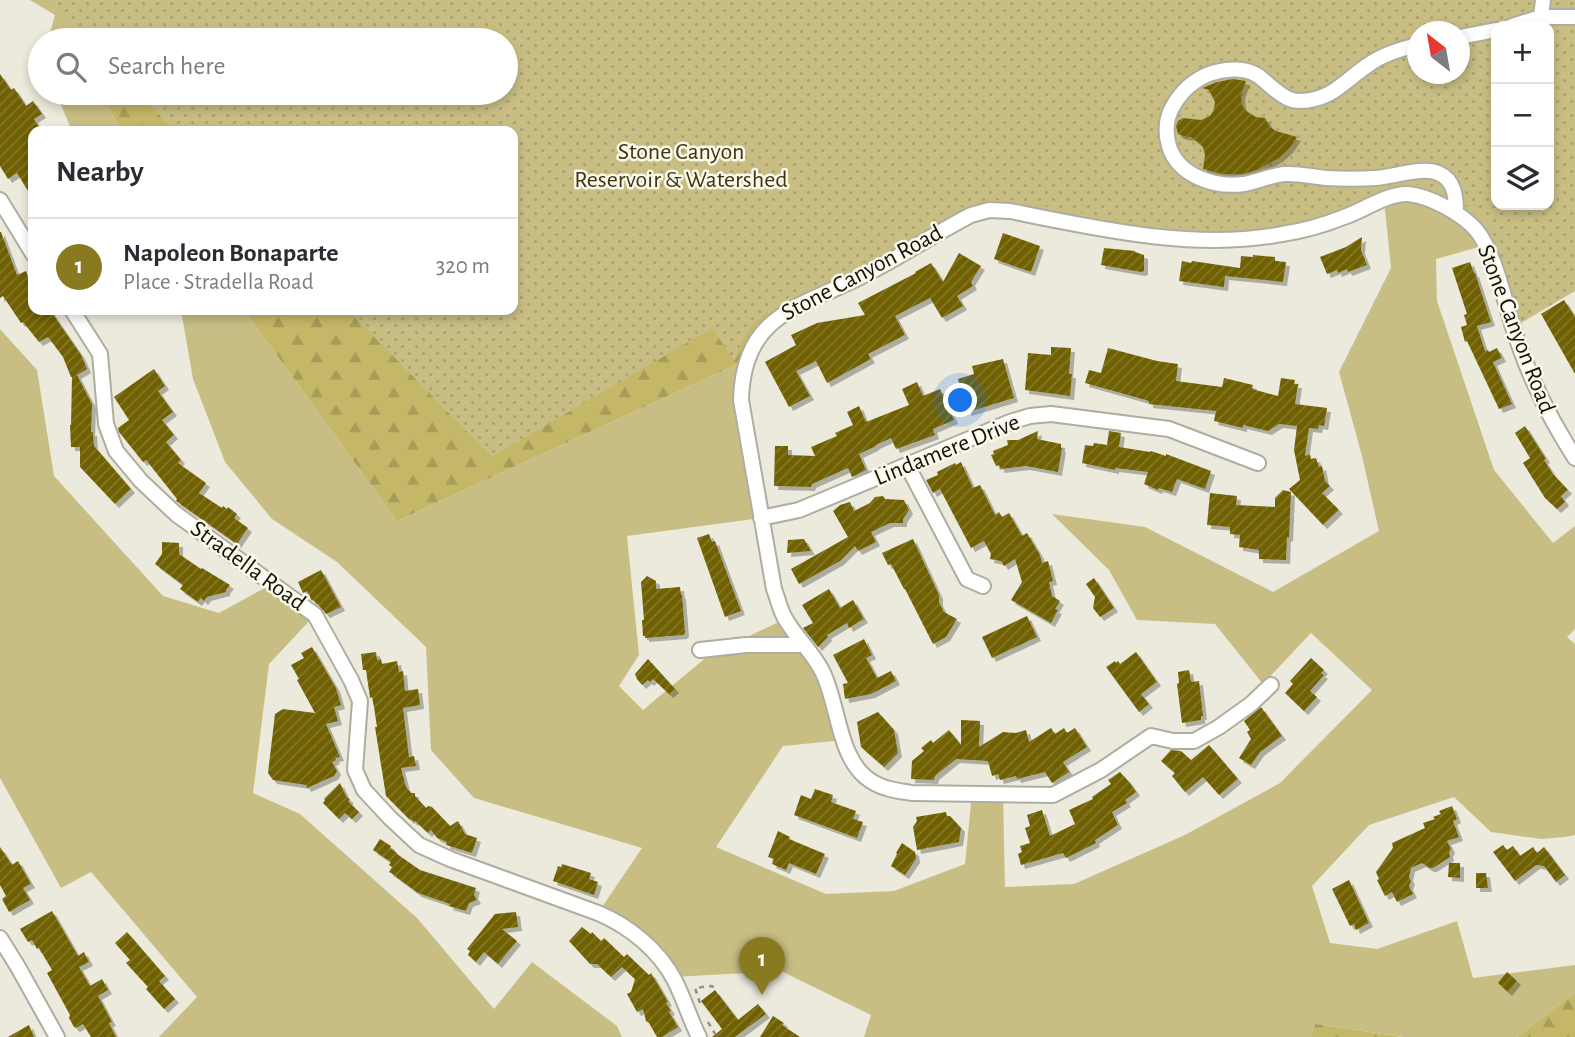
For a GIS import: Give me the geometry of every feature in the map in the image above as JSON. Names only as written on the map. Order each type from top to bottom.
[{"type":"street","points":[[1541,17],[1543,0]]},
{"type":"street","points":[[1528,21],[1541,17],[1575,17]]},
{"type":"street","points":[[1470,35],[1491,31]]},
{"type":"street","points":[[1407,49],[1389,53],[1370,63],[1334,92],[1306,102],[1285,99],[1256,74],[1228,70],[1209,74],[1194,82],[1178,98],[1168,115],[1166,136],[1171,151],[1189,174],[1208,182],[1239,185],[1283,174],[1376,178],[1435,171],[1446,177],[1454,187],[1456,213]]},
{"type":"street","name":"Stone Canyon Road","points":[[1271,685],[1251,704],[1194,741],[1173,741],[1151,736],[1101,770],[1053,795],[912,793],[893,790],[870,781],[856,767],[847,750],[833,698],[821,669],[785,619],[774,589],[740,400],[746,360],[757,338],[771,322],[792,308],[867,274],[971,215],[989,210],[1010,211],[1150,236],[1233,240],[1281,235],[1309,228],[1406,194],[1426,198],[1456,213],[1475,229],[1486,245],[1518,344],[1537,391],[1575,458]]},
{"type":"street","points":[[0,200],[28,246]]},
{"type":"street","name":"Stradella Road","points":[[75,315],[100,354],[106,424],[116,451],[141,481],[176,514],[314,615],[360,701],[355,770],[364,790],[419,845],[598,913],[633,933],[652,950],[673,977],[699,1037]]},
{"type":"street","name":"Lindamere Drive","points":[[761,518],[799,510],[1030,416],[1051,414],[1169,429],[1258,463]]},
{"type":"street","points":[[907,465],[967,579],[983,586]]},
{"type":"street","points":[[700,650],[746,645],[803,645]]},
{"type":"street","points":[[0,938],[57,1037]]},
{"type":"path","points":[[703,1009],[695,988],[717,988]]},
{"type":"path","points":[[706,1016],[717,1037]]},
{"type":"green space","points":[[30,0],[110,0],[100,28],[51,28],[55,15]]},
{"type":"green space","name":"Stone Canyon Reservoir & Watershed","points":[[48,0],[1575,0],[1575,291],[1521,323],[1489,227],[1477,214],[1451,195],[1429,186],[1404,183],[1388,186],[1338,208],[1264,226],[1206,229],[1149,226],[1012,200],[979,202],[954,210],[866,262],[774,305],[752,326],[734,360],[712,328],[492,457],[353,315],[518,315],[518,126],[170,126],[150,105],[518,105],[518,28],[75,28]]},
{"type":"green space","points":[[110,0],[1011,0],[762,288],[771,322],[746,360],[397,521],[248,315],[518,315],[518,126],[119,126],[107,105],[518,105],[518,28],[100,28]]},
{"type":"green space","points":[[1011,0],[1176,29],[1407,27],[1407,84],[1470,84],[1470,26],[1491,26],[1491,210],[1554,210],[1554,166],[1575,0],[1575,284],[1510,319],[1486,245],[1436,259],[1437,301],[1494,470],[1553,543],[1575,526],[1575,629],[1567,637],[1575,644],[1575,835],[1541,839],[1491,832],[1454,797],[1369,825],[1312,886],[1330,943],[1377,949],[1457,921],[1473,978],[1575,965],[1575,993],[1517,1037],[1404,1037],[1315,1024],[1311,1037],[864,1037],[871,1015],[781,971],[673,977],[664,965],[598,913],[642,848],[474,798],[431,750],[426,647],[337,562],[272,519],[225,462],[193,379],[182,315],[248,315],[397,521],[746,360],[741,380],[761,518],[627,536],[639,655],[619,686],[643,710],[709,655],[785,619],[821,669],[844,740],[783,746],[716,847],[826,894],[894,891],[965,864],[972,794],[1003,794],[1005,887],[1074,884],[1185,835],[1280,783],[1372,690],[1311,633],[1263,684],[1215,624],[1137,620],[1109,570],[1052,514],[1145,527],[1273,592],[1379,531],[1339,372],[1391,268],[1384,200],[1344,217],[1233,240],[989,210],[771,322],[762,288]]},
{"type":"green space","points":[[61,105],[107,105],[119,126],[70,126]]},
{"type":"green space","points":[[0,329],[37,370],[54,476],[163,596],[219,613],[272,584],[315,615],[269,664],[253,793],[300,814],[417,918],[494,1009],[532,962],[617,1026],[622,1037],[159,1037],[197,997],[91,872],[61,888],[0,778]]},
{"type":"green space","points":[[1575,993],[1575,1037],[1517,1037]]},
{"type":"green space","points":[[1315,1024],[1403,1037],[1311,1037]]},
{"type":"building","points":[[0,74],[26,106],[36,105],[42,114],[34,119],[38,126],[28,126],[28,191],[17,173],[8,179],[0,166]]},
{"type":"building","points":[[1233,79],[1246,81],[1241,95],[1246,111],[1256,117],[1265,118],[1276,131],[1297,137],[1279,158],[1259,169],[1243,174],[1223,174],[1203,169],[1203,147],[1191,137],[1178,134],[1176,126],[1183,118],[1201,120],[1210,116],[1215,102],[1209,90],[1202,88]]},
{"type":"building","points":[[1,232],[17,275],[26,271],[28,277],[28,315],[53,315],[81,355],[87,369],[77,375],[92,404],[91,432],[94,446],[131,489],[115,504],[80,467],[80,447],[71,447],[72,377],[63,357],[48,337],[39,342],[23,322],[21,323],[3,296],[0,298]]},
{"type":"building","points":[[1003,233],[1040,246],[1031,272],[994,259]]},
{"type":"building","points":[[1362,237],[1361,250],[1367,265],[1348,272],[1347,269],[1327,274],[1320,257],[1346,247]]},
{"type":"building","points":[[1104,248],[1135,251],[1144,255],[1144,271],[1101,265]]},
{"type":"building","points":[[959,253],[981,266],[971,282],[973,286],[957,296],[963,306],[942,318],[930,298],[895,316],[905,335],[868,354],[871,359],[827,383],[816,361],[796,371],[810,396],[789,407],[765,362],[796,345],[791,335],[817,323],[865,315],[858,303],[931,263],[943,282]]},
{"type":"building","points":[[1241,256],[1275,257],[1275,261],[1286,262],[1283,282],[1225,276],[1224,287],[1179,281],[1182,261],[1240,268]]},
{"type":"building","points":[[1470,262],[1491,322],[1477,326],[1485,351],[1497,348],[1502,358],[1493,362],[1512,404],[1499,409],[1467,341],[1465,342],[1461,327],[1467,325],[1464,315],[1467,314],[1452,268]]},
{"type":"building","points":[[1564,300],[1575,317],[1575,374],[1541,314]]},
{"type":"building","points":[[1051,347],[1071,348],[1070,396],[1025,390],[1028,353],[1051,355]]},
{"type":"building","points":[[1108,348],[1178,364],[1176,381],[1222,387],[1224,378],[1253,385],[1252,389],[1278,396],[1281,378],[1295,380],[1294,384],[1298,384],[1295,404],[1327,408],[1324,426],[1319,425],[1318,429],[1309,428],[1305,456],[1310,454],[1311,459],[1316,458],[1319,467],[1322,466],[1325,481],[1330,486],[1322,493],[1339,510],[1323,525],[1289,489],[1300,480],[1294,450],[1297,426],[1279,424],[1268,431],[1243,425],[1243,428],[1214,421],[1216,411],[1149,404],[1149,401],[1085,383],[1089,370],[1101,373]]},
{"type":"building","points":[[1003,359],[1014,398],[968,412],[958,379],[974,374],[972,366]]},
{"type":"building","points":[[154,369],[165,386],[158,391],[173,412],[162,420],[174,435],[166,442],[181,460],[178,463],[206,483],[199,493],[222,508],[228,507],[237,514],[234,518],[248,528],[237,544],[176,501],[146,460],[143,462],[119,432],[118,428],[129,420],[114,397]]},
{"type":"building","points":[[917,382],[923,396],[940,389],[954,420],[933,429],[935,435],[896,449],[891,438],[876,445],[859,454],[866,470],[852,477],[848,468],[812,484],[811,487],[774,486],[775,446],[788,446],[788,455],[815,456],[811,447],[837,436],[835,433],[853,425],[847,412],[859,406],[866,422],[909,405],[902,389]]},
{"type":"building","points":[[1525,426],[1553,474],[1568,490],[1561,496],[1565,502],[1557,509],[1545,498],[1523,463],[1530,458],[1515,433]]},
{"type":"building","points":[[1038,431],[1037,439],[1061,444],[1058,472],[1026,466],[1001,469],[999,465],[996,466],[991,455],[994,454],[993,451],[1008,445],[1007,440],[1018,440]]},
{"type":"building","points":[[1109,431],[1121,433],[1119,447],[1166,454],[1211,471],[1205,489],[1177,479],[1172,492],[1159,488],[1158,490],[1144,484],[1148,472],[1115,470],[1082,463],[1085,445],[1107,445]]},
{"type":"building","points":[[961,462],[973,488],[980,485],[995,515],[999,512],[1002,517],[1009,513],[1022,536],[1027,533],[1042,563],[1048,561],[1053,581],[1049,582],[1052,596],[1060,601],[1051,623],[1011,600],[1022,582],[1015,559],[1004,566],[1001,561],[990,559],[991,554],[984,541],[971,548],[940,489],[933,493],[926,480]]},
{"type":"building","points":[[1283,490],[1291,492],[1286,560],[1259,559],[1259,550],[1239,547],[1240,535],[1230,534],[1230,527],[1207,525],[1210,493],[1237,496],[1236,505],[1275,507],[1275,498]]},
{"type":"building","points":[[883,496],[885,499],[904,500],[909,510],[903,523],[890,523],[871,532],[876,542],[858,551],[855,546],[840,561],[799,584],[791,569],[848,537],[833,511],[850,502],[854,511],[870,503],[875,497]]},
{"type":"building","points":[[709,534],[712,542],[715,541],[741,611],[725,617],[697,538]]},
{"type":"building","points":[[804,539],[811,551],[787,553],[788,540]]},
{"type":"building","points":[[913,539],[944,612],[957,619],[946,637],[933,644],[891,564],[888,565],[882,553]]},
{"type":"building","points":[[162,542],[179,543],[179,554],[230,585],[226,592],[207,597],[204,601],[201,598],[198,602],[180,589],[183,585],[155,564],[162,554]]},
{"type":"building","points":[[321,570],[341,607],[326,614],[312,601],[307,591],[303,593],[298,582]]},
{"type":"building","points":[[647,576],[656,581],[656,589],[680,587],[685,633],[683,635],[643,636],[641,582]]},
{"type":"building","points":[[1094,578],[1114,608],[1100,617],[1093,608],[1095,597],[1086,584]]},
{"type":"building","points":[[829,589],[840,608],[853,600],[864,619],[849,628],[847,623],[827,635],[818,647],[803,628],[813,623],[802,605]]},
{"type":"building","points":[[1027,616],[1037,637],[992,658],[982,637]]},
{"type":"building","points":[[864,639],[872,655],[866,658],[877,678],[891,671],[896,681],[871,694],[845,699],[843,684],[848,683],[833,655]]},
{"type":"building","points":[[312,647],[336,688],[341,705],[334,707],[338,721],[326,724],[340,757],[332,762],[337,771],[334,776],[307,788],[306,785],[273,780],[268,773],[275,714],[283,709],[315,713],[291,665],[304,658],[301,653]]},
{"type":"building","points":[[376,652],[377,660],[381,659],[382,664],[397,661],[399,672],[403,671],[405,691],[418,689],[420,705],[403,708],[409,757],[414,756],[416,766],[401,768],[406,787],[411,793],[415,793],[426,808],[432,807],[450,826],[458,821],[465,834],[477,838],[472,853],[446,845],[447,842],[437,838],[431,830],[428,833],[415,821],[410,820],[386,796],[374,707],[361,654]]},
{"type":"building","points":[[1136,652],[1157,682],[1141,694],[1149,704],[1139,712],[1106,667],[1115,661],[1120,664]]},
{"type":"building","points":[[1311,658],[1324,670],[1321,673],[1324,675],[1310,691],[1317,697],[1304,711],[1285,693],[1293,684],[1290,681]]},
{"type":"building","points":[[648,659],[675,689],[669,694],[653,679],[642,685],[637,679],[635,674]]},
{"type":"building","points":[[1189,670],[1191,681],[1199,681],[1203,716],[1201,720],[1182,723],[1178,672]]},
{"type":"building","points":[[1261,707],[1282,736],[1260,752],[1251,765],[1239,758],[1251,739],[1247,732],[1250,730],[1244,721]]},
{"type":"building","points":[[878,712],[894,730],[898,753],[884,767],[861,747],[857,722]]},
{"type":"building","points":[[961,720],[980,721],[979,747],[1003,732],[1016,733],[1026,730],[1029,742],[1051,728],[1055,734],[1064,728],[1067,733],[1075,728],[1087,747],[1063,762],[1069,772],[1052,783],[1045,772],[1000,780],[998,774],[992,776],[988,761],[956,759],[935,776],[934,780],[911,779],[912,761],[924,751],[921,748],[931,740],[933,743],[949,730],[961,745]]},
{"type":"building","points":[[1209,745],[1238,779],[1219,795],[1203,777],[1185,792],[1172,776],[1175,773],[1161,761],[1171,750],[1181,751],[1191,760]]},
{"type":"building","points":[[1120,772],[1136,792],[1125,800],[1127,803],[1112,812],[1118,825],[1095,840],[1096,843],[1066,858],[1063,853],[1021,865],[1018,854],[1022,852],[1020,846],[1030,843],[1025,828],[1030,826],[1027,815],[1042,810],[1050,836],[1075,824],[1069,810],[1093,799],[1092,797],[1111,784],[1108,780]]},
{"type":"building","points":[[340,783],[350,800],[348,801],[359,812],[352,819],[345,813],[339,819],[323,803]]},
{"type":"building","points":[[815,789],[833,795],[831,802],[856,811],[853,819],[863,822],[857,838],[794,815],[801,795],[811,799]]},
{"type":"building","points":[[1452,806],[1457,819],[1453,821],[1459,837],[1447,841],[1451,849],[1450,857],[1433,868],[1422,863],[1411,868],[1409,886],[1413,894],[1397,902],[1392,892],[1385,896],[1376,872],[1393,848],[1392,843],[1425,828],[1423,823],[1435,819],[1433,817],[1441,814],[1439,811]]},
{"type":"building","points":[[946,812],[961,828],[959,842],[917,850],[913,827],[917,821],[916,817]]},
{"type":"building","points":[[778,831],[790,837],[789,839],[825,854],[816,874],[789,863],[786,870],[772,864],[774,859],[768,857]]},
{"type":"building","points":[[380,839],[420,870],[476,888],[474,895],[477,900],[469,903],[466,911],[418,893],[389,872],[391,862],[373,850]]},
{"type":"building","points":[[902,843],[915,852],[916,859],[905,875],[891,866]]},
{"type":"building","points":[[1503,845],[1507,850],[1513,846],[1520,856],[1533,847],[1537,853],[1544,847],[1565,875],[1556,882],[1544,866],[1536,865],[1515,881],[1493,852]]},
{"type":"building","points":[[0,847],[12,865],[18,861],[31,884],[23,888],[30,900],[9,912],[2,899],[6,896],[0,885]]},
{"type":"building","points":[[1449,863],[1460,863],[1460,878],[1448,877]]},
{"type":"building","points":[[562,864],[591,873],[589,879],[598,882],[594,895],[553,881],[558,866],[561,867]]},
{"type":"building","points":[[1476,873],[1486,873],[1488,888],[1476,888]]},
{"type":"building","points":[[1349,880],[1369,923],[1356,930],[1354,924],[1350,926],[1332,889]]},
{"type":"building","points":[[52,911],[78,956],[84,952],[89,962],[79,967],[90,986],[102,979],[108,990],[98,996],[112,1022],[109,1023],[116,1037],[91,1037],[83,1024],[74,1027],[47,973],[52,970],[39,948],[37,949],[32,940],[28,942],[20,929]]},
{"type":"building","points":[[516,912],[518,927],[502,929],[517,941],[498,964],[484,952],[476,962],[468,955],[470,951],[467,949],[495,914]]},
{"type":"building","points":[[582,927],[601,941],[604,938],[624,957],[627,954],[649,975],[651,973],[668,1002],[669,1012],[678,1027],[662,1037],[657,1037],[646,1021],[643,1009],[637,1012],[627,994],[631,992],[635,979],[622,967],[611,977],[597,964],[590,964],[569,941]]},
{"type":"building","points":[[127,932],[165,976],[159,981],[175,999],[164,1009],[126,963],[130,960],[115,943]]},
{"type":"building","points":[[1507,972],[1517,981],[1508,992],[1498,983]]},
{"type":"building","points":[[715,990],[738,1020],[758,1004],[766,1014],[735,1037],[712,1037],[722,1029],[701,1001]]},
{"type":"building","points":[[773,1016],[784,1023],[782,1025],[800,1037],[760,1037]]},
{"type":"building","points":[[29,1025],[34,1037],[8,1037]]},
{"type":"place","name":"Napoleon Bonaparte","points":[[762,995]]}]
